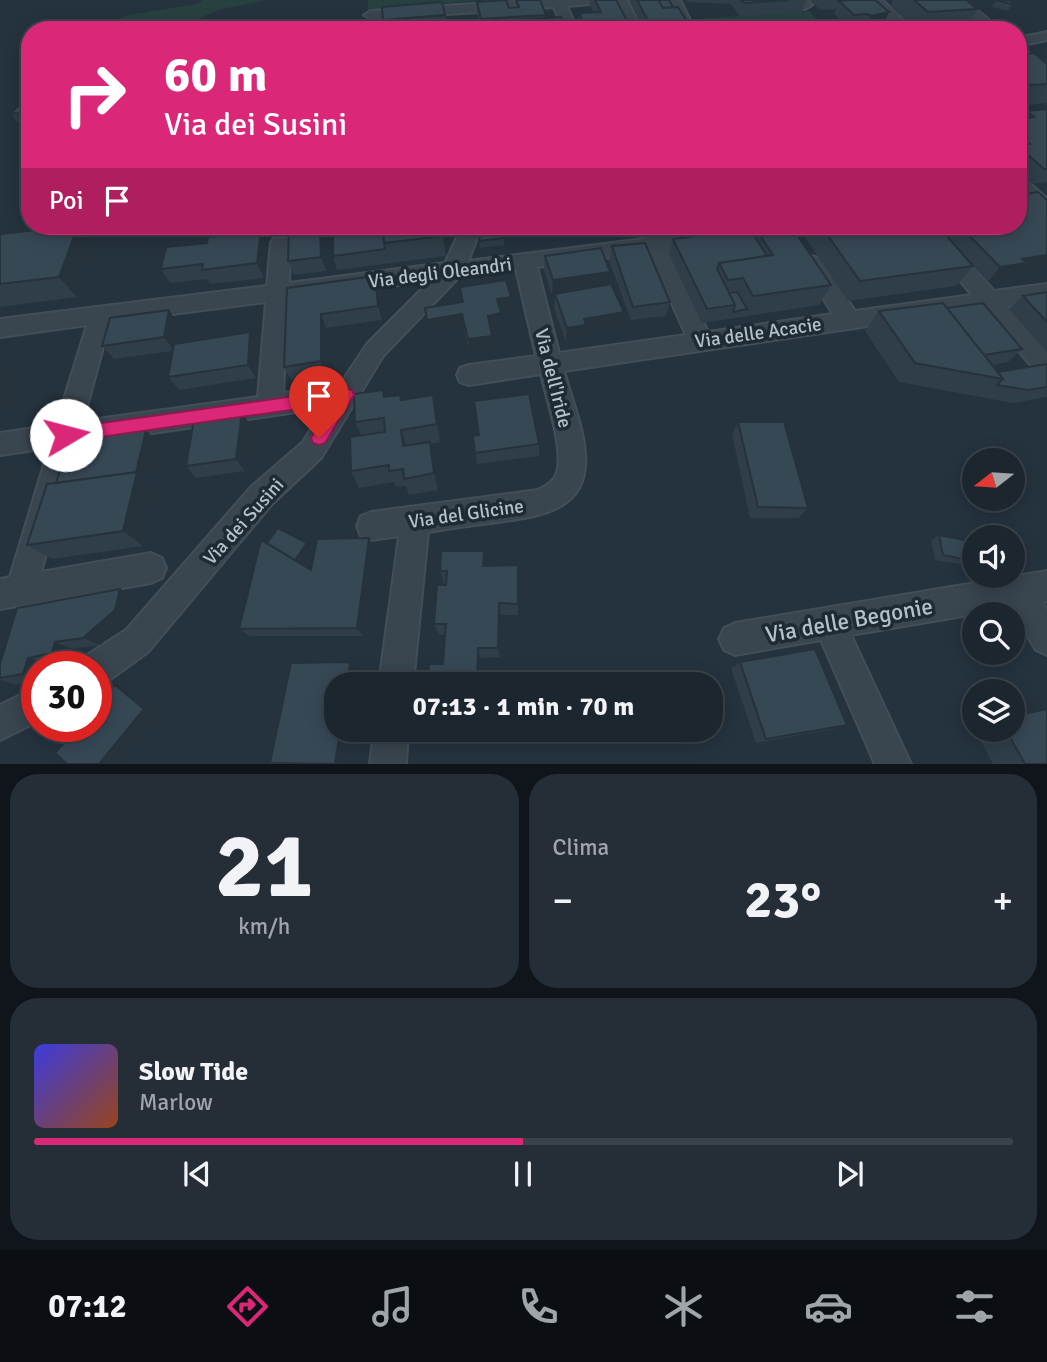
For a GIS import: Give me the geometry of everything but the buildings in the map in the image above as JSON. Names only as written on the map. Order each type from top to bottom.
[{"type":"street","points":[[371,15],[454,15],[559,1],[590,0]]},
{"type":"street","points":[[620,0],[630,21]]},
{"type":"street","points":[[673,0],[684,21]]},
{"type":"street","points":[[874,0],[897,21]]},
{"type":"street","points":[[955,0],[982,21]]},
{"type":"street","points":[[559,1],[567,21]]},
{"type":"street","points":[[1029,57],[1047,36]]},
{"type":"street","points":[[1029,192],[1047,210]]},
{"type":"street","name":"Via dei Susini","points":[[112,658],[137,642],[261,496],[312,450],[384,339],[453,270],[468,235]]},
{"type":"street","points":[[652,235],[700,340]]},
{"type":"street","name":"Via degli Oleandri","points":[[0,328],[525,261],[652,235],[722,235]]},
{"type":"street","points":[[933,235],[1047,367]]},
{"type":"street","points":[[270,406],[282,243]]},
{"type":"street","points":[[803,250],[848,319]]},
{"type":"street","name":"Via dell'Iride","points":[[525,261],[572,452],[572,472],[560,494]]},
{"type":"street","name":"Via delle Acacie","points":[[469,375],[1047,292]]},
{"type":"street","points":[[101,315],[66,435],[11,592],[150,568]]},
{"type":"street","points":[[0,444],[346,395]]},
{"type":"street","name":"Via del Glicine","points":[[371,526],[541,503],[560,494]]},
{"type":"street","points":[[397,672],[415,520]]},
{"type":"street","points":[[1032,588],[1047,639]]},
{"type":"street","name":"Via delle Begonie","points":[[735,639],[1032,588]]},
{"type":"street","points":[[829,623],[893,764]]},
{"type":"street","points":[[0,723],[21,712]]},
{"type":"street","points":[[388,764],[390,742]]},
{"type":"green space","points":[[203,0],[267,0],[222,9],[192,21],[111,21],[129,15],[196,4]]},
{"type":"green space","points":[[368,0],[481,0],[368,10]]},
{"type":"green space","points":[[809,11],[819,21],[696,21]]},
{"type":"route","points":[[66,435],[346,395],[319,438]]}]
